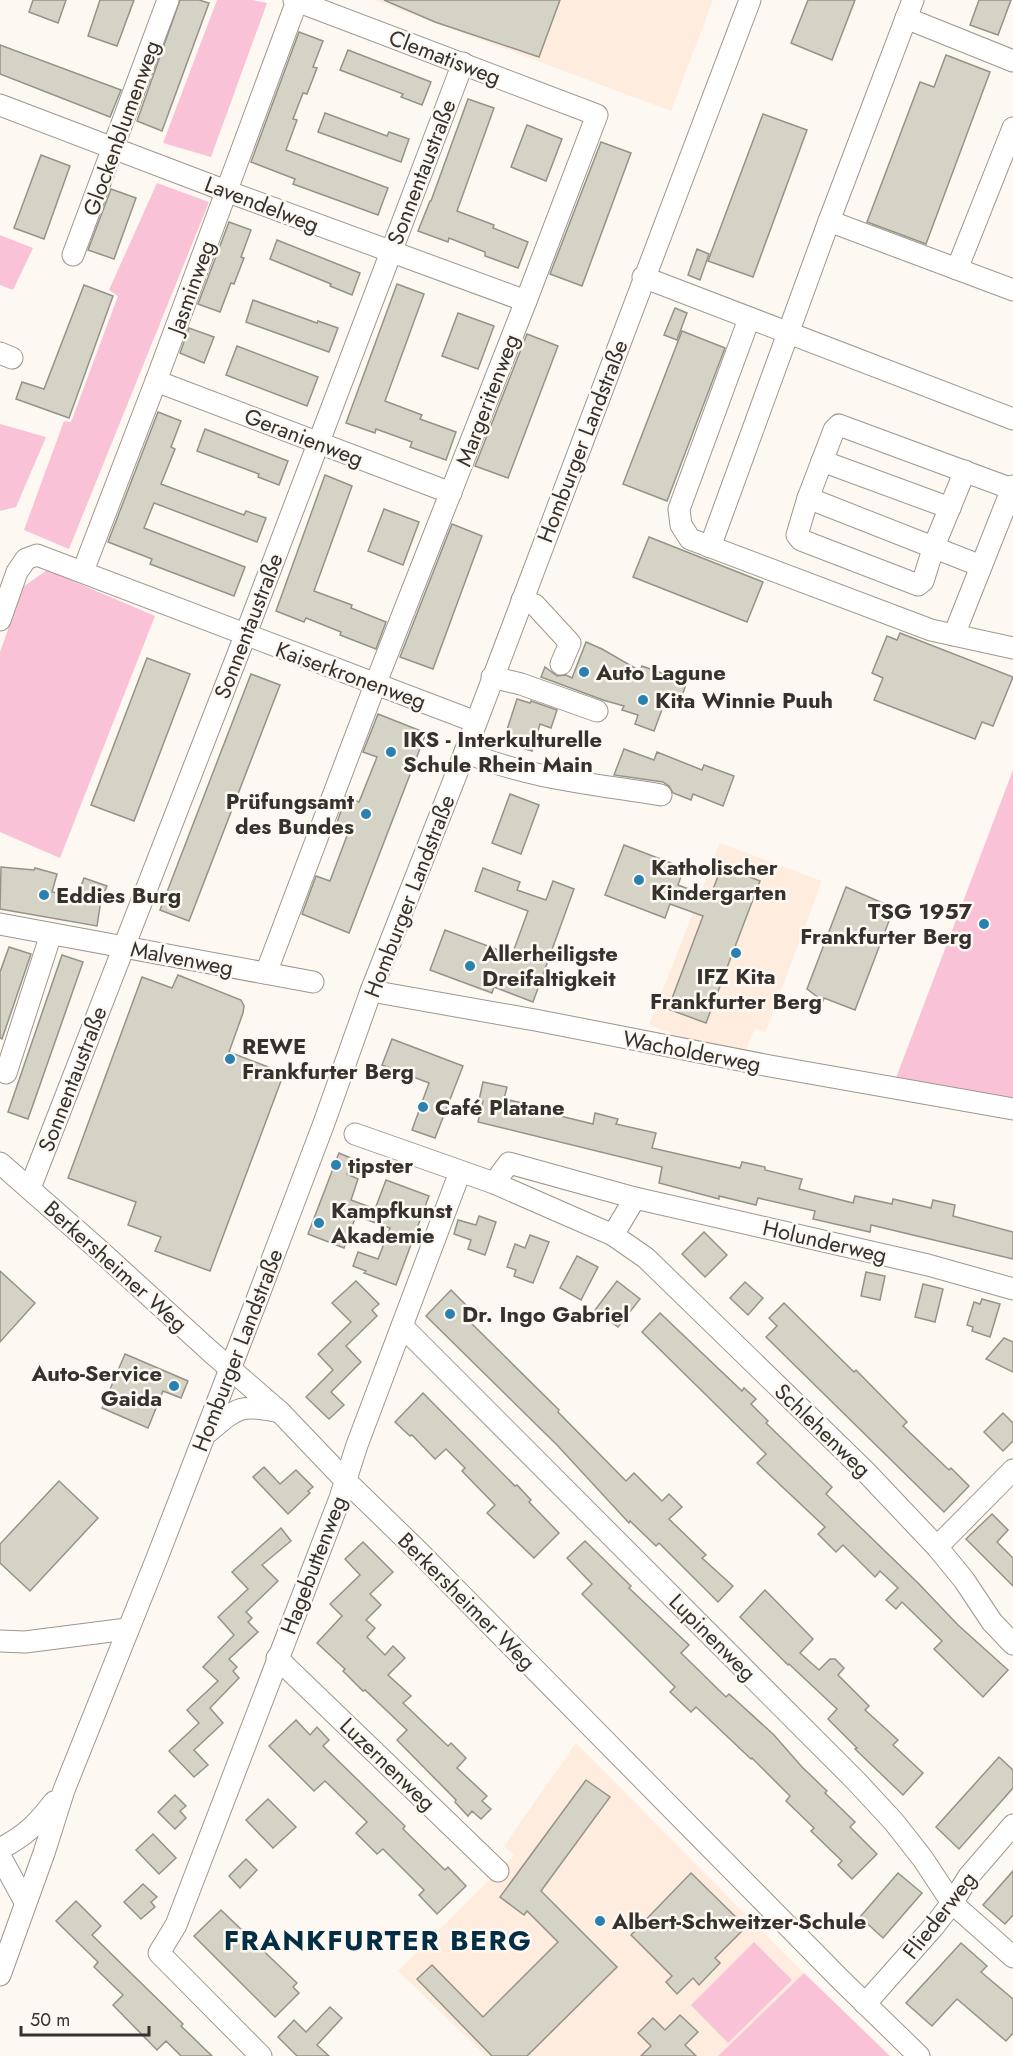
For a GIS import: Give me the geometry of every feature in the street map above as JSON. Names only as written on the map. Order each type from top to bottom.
[{"type":"street","name":"Glockenblumenweg","points":[[73,255],[168,0]]},
{"type":"street","name":"Homburger Landstraße","points":[[0,1975],[64,1790],[205,1434],[324,1123],[371,991],[465,752],[750,0]]},
{"type":"street","name":"Clematisweg","points":[[295,1],[597,115]]},
{"type":"street","name":"Jasminweg","points":[[83,571],[156,381],[295,1]]},
{"type":"street","points":[[710,547],[909,9],[1013,61]]},
{"type":"street","name":"Sonnentaustraße","points":[[30,1188],[245,636],[463,63]]},
{"type":"street","name":"Lavendelweg","points":[[0,105],[526,302]]},
{"type":"street","name":"Margeritenweg","points":[[266,973],[375,685],[597,115]]},
{"type":"street","points":[[957,269],[1013,128]]},
{"type":"street","points":[[829,221],[1013,290]]},
{"type":"street","points":[[643,278],[683,291],[749,319],[1013,418]]},
{"type":"street","points":[[749,319],[679,509],[681,525],[690,539],[931,630],[1013,648]]},
{"type":"street","name":"Geranienweg","points":[[156,381],[451,493]]},
{"type":"street","points":[[954,635],[1012,488],[839,425],[834,430],[822,461],[797,535],[801,540],[918,585],[923,581],[934,546],[965,471]]},
{"type":"street","points":[[822,461],[950,508]]},
{"type":"street","points":[[808,498],[981,566]]},
{"type":"street","name":"Kaiserkronenweg","points":[[9,569],[38,555],[245,636],[476,722]]},
{"type":"street","points":[[0,620],[9,569]]},
{"type":"street","points":[[522,600],[535,605],[570,643],[561,664]]},
{"type":"street","points":[[492,677],[520,684],[597,711]]},
{"type":"street","points":[[465,752],[526,773],[661,795]]},
{"type":"street","name":"Malvenweg","points":[[0,924],[313,982]]},
{"type":"street","points":[[0,1068],[6,1073],[51,934]]},
{"type":"street","name":"Wacholderweg","points":[[371,991],[1013,1109]]},
{"type":"street","points":[[355,1134],[494,1184],[613,1235],[635,1198]]},
{"type":"street","name":"Berkersheimer Weg","points":[[0,1162],[280,1412],[865,2004],[920,2056]]},
{"type":"street","name":"Holunderweg","points":[[494,1184],[509,1163],[635,1198],[928,1265],[1013,1289]]},
{"type":"street","name":"Hagebuttenweg","points":[[261,2056],[159,1953],[176,1925],[460,1172]]},
{"type":"street","name":"Schlehenweg","points":[[613,1235],[646,1258],[865,1471],[937,1547],[964,1580],[992,1622],[1013,1644]]},
{"type":"street","name":"Lupinenweg","points":[[402,1326],[856,1781],[894,1822],[922,1858],[952,1903],[1013,1957]]},
{"type":"street","points":[[205,1434],[241,1408],[256,1407],[280,1412]]},
{"type":"street","points":[[937,1547],[1013,1470]]},
{"type":"street","points":[[0,1641],[25,1642],[127,1629]]},
{"type":"street","name":"Luzernenweg","points":[[277,1658],[498,1871]]},
{"type":"street","name":"Homburger Landstraße","points":[[0,1849],[20,1839],[37,1825],[64,1790]]},
{"type":"street","name":"Fliederweg","points":[[865,2004],[952,1903],[969,1876],[1013,1824]]},
{"type":"street","points":[[0,1856],[25,1902]]},
{"type":"shaded area","points":[[217,0],[253,0],[267,3],[211,157],[163,143]]},
{"type":"shaded area","points":[[374,0],[713,0],[671,111]]},
{"type":"shaded area","points":[[157,183],[209,202],[69,549],[24,530],[64,421],[71,422],[118,296],[109,290]]},
{"type":"shaded area","points":[[0,235],[33,248],[13,290],[0,285]]},
{"type":"shaded area","points":[[0,424],[46,437],[16,507],[0,511]]},
{"type":"shaded area","points":[[47,570],[155,616],[60,858],[0,832],[0,652],[23,587]]},
{"type":"shaded area","name":"TSG 1957 Frankfurter Berg","points":[[1013,770],[1013,1100],[896,1078]]},
{"type":"shaded area","name":"IFZ Kita Frankfurter Berg","points":[[720,843],[822,881],[765,1033],[755,1028],[745,1052],[670,1039],[671,1033],[649,1025]]},
{"type":"shaded area","name":"Albert-Schweitzer-Schule","points":[[576,1743],[804,1973],[718,2056],[486,2056],[398,1971],[514,1855],[504,1846]]},
{"type":"shaded area","points":[[754,1942],[792,1980],[728,2043],[691,2005]]},
{"type":"shaded area","points":[[804,1973],[890,2056],[718,2056]]},
{"type":"building","points":[[33,0],[66,0],[58,23],[29,12]]},
{"type":"building","points":[[100,0],[134,0],[117,46],[88,36]]},
{"type":"building","points":[[180,0],[199,0],[209,3],[162,131],[137,121]]},
{"type":"building","points":[[384,0],[560,0],[539,57],[435,22]]},
{"type":"building","points":[[808,0],[855,0],[832,60],[791,43]]},
{"type":"building","points":[[979,0],[1011,0],[998,35],[970,25]]},
{"type":"building","points":[[299,32],[323,41],[313,67],[317,68],[307,94],[303,93],[293,119],[297,120],[286,150],[388,188],[378,215],[293,184],[295,179],[251,162]]},
{"type":"building","points":[[0,45],[121,90],[110,117],[0,74]]},
{"type":"building","points":[[348,50],[431,82],[422,105],[401,97],[403,94],[340,70]]},
{"type":"building","points":[[946,55],[990,72],[926,244],[867,222],[920,82],[934,87]]},
{"type":"building","points":[[468,99],[494,108],[457,211],[494,225],[493,228],[528,242],[518,268],[485,256],[485,252],[449,238],[448,242],[418,231]]},
{"type":"building","points":[[325,113],[387,136],[389,132],[409,139],[401,162],[318,132]]},
{"type":"building","points":[[763,114],[807,130],[753,277],[708,261]]},
{"type":"building","points":[[527,125],[562,139],[546,181],[511,167]]},
{"type":"building","points":[[601,142],[631,153],[582,286],[550,274]]},
{"type":"building","points":[[41,155],[70,166],[44,239],[14,228]]},
{"type":"building","points":[[111,189],[136,198],[114,259],[88,250]]},
{"type":"building","points":[[229,222],[251,230],[241,257],[244,258],[220,312],[198,304]]},
{"type":"building","points":[[277,240],[360,273],[352,295],[270,259]]},
{"type":"building","points":[[697,249],[709,254],[700,280],[688,275]]},
{"type":"building","points":[[397,284],[424,294],[385,401],[422,415],[420,419],[456,432],[446,460],[410,447],[412,442],[376,429],[375,433],[346,423]]},
{"type":"building","points":[[84,285],[113,296],[69,418],[16,399],[22,382],[44,389]]},
{"type":"building","points":[[253,300],[317,323],[318,321],[338,328],[329,352],[246,322]]},
{"type":"building","points":[[675,308],[687,313],[677,340],[664,335]]},
{"type":"building","points":[[458,313],[494,326],[478,369],[442,356]]},
{"type":"building","points":[[189,328],[214,337],[204,363],[180,353]]},
{"type":"building","points":[[682,331],[725,348],[667,501],[623,484]]},
{"type":"building","points":[[527,334],[558,346],[508,478],[475,466]]},
{"type":"building","points":[[237,346],[318,377],[307,406],[226,375]]},
{"type":"building","points":[[158,412],[181,421],[171,447],[175,449],[161,484],[244,515],[246,511],[266,518],[257,542],[154,503],[144,528],[245,567],[234,596],[150,564],[152,559],[108,542]]},
{"type":"building","points":[[205,429],[288,461],[279,485],[258,477],[259,474],[197,451]]},
{"type":"building","points":[[325,475],[352,486],[314,591],[352,605],[351,608],[386,622],[376,649],[306,618],[304,622],[276,611]]},
{"type":"building","points":[[384,509],[419,522],[403,565],[368,551]]},
{"type":"building","points":[[452,524],[482,536],[433,669],[400,657]]},
{"type":"building","points":[[649,537],[763,582],[747,622],[633,577]]},
{"type":"building","points":[[900,633],[1013,677],[993,726],[982,722],[975,739],[874,700],[883,678],[872,673],[887,636],[897,640]]},
{"type":"building","points":[[586,642],[640,671],[642,666],[687,682],[680,701],[667,696],[654,731],[635,724],[638,715],[622,710],[624,706],[541,677],[545,667],[557,676],[566,675],[572,678]]},
{"type":"building","points":[[147,658],[190,674],[134,821],[91,805]]},
{"type":"building","points":[[251,674],[280,685],[189,921],[160,910]]},
{"type":"building","points":[[517,699],[557,710],[551,728],[540,724],[532,751],[503,742]]},
{"type":"building","name":"Prüfungsamt des Bundes","points":[[378,714],[426,733],[349,933],[302,914],[316,876],[330,881],[348,833],[335,828],[346,797],[359,802],[377,757],[363,752]]},
{"type":"building","points":[[624,749],[654,760],[657,752],[702,770],[704,765],[734,776],[723,806],[693,794],[691,800],[673,793],[663,782],[614,775]]},
{"type":"building","points":[[510,794],[539,805],[521,854],[492,843]]},
{"type":"building","points":[[624,845],[684,868],[678,885],[710,897],[722,866],[760,881],[706,1023],[668,1009],[703,916],[670,904],[665,918],[605,895]]},
{"type":"building","points":[[1,867],[34,870],[35,868],[57,874],[52,892],[77,897],[84,878],[107,886],[101,900],[97,926],[0,909]]},
{"type":"building","points":[[483,868],[520,882],[517,890],[546,900],[553,881],[574,889],[533,1002],[494,987],[492,993],[430,970],[445,930],[512,955],[528,911],[475,891]]},
{"type":"building","points":[[846,887],[894,908],[855,1010],[824,998],[823,1001],[807,989]]},
{"type":"building","points":[[9,947],[31,954],[2,1039],[0,1038],[0,972]]},
{"type":"building","points":[[62,955],[83,962],[28,1119],[8,1112]]},
{"type":"building","points":[[178,975],[241,1000],[244,1006],[243,1013],[229,1052],[284,1073],[210,1271],[155,1251],[161,1237],[128,1225],[136,1202],[68,1178],[142,977],[172,988]]},
{"type":"building","points":[[392,1039],[463,1066],[435,1138],[412,1130],[429,1083],[382,1065]]},
{"type":"building","points":[[483,1082],[507,1087],[504,1099],[541,1107],[540,1111],[593,1124],[595,1113],[618,1119],[616,1124],[656,1133],[652,1148],[740,1168],[742,1162],[802,1179],[799,1189],[853,1203],[855,1196],[892,1204],[893,1199],[931,1208],[933,1200],[955,1205],[953,1216],[1013,1232],[1013,1259],[871,1225],[870,1232],[813,1219],[815,1211],[758,1198],[756,1205],[719,1196],[719,1199],[659,1183],[662,1167],[478,1122],[483,1101],[479,1100]]},
{"type":"building","points":[[339,1153],[353,1159],[347,1174],[358,1179],[351,1200],[375,1209],[386,1180],[429,1196],[396,1285],[364,1273],[366,1271],[353,1266],[358,1252],[378,1259],[390,1228],[356,1216],[344,1248],[308,1234]]},
{"type":"building","points":[[479,1216],[496,1222],[485,1255],[468,1249],[471,1240],[454,1234],[458,1220],[476,1225]]},
{"type":"building","points":[[704,1232],[727,1255],[705,1277],[682,1254]]},
{"type":"building","points":[[530,1235],[549,1242],[533,1283],[514,1276],[516,1270],[507,1267],[515,1244],[525,1248]]},
{"type":"building","points":[[577,1256],[598,1267],[581,1300],[560,1288]]},
{"type":"building","points":[[0,1271],[35,1303],[0,1342]]},
{"type":"building","points":[[866,1272],[885,1276],[880,1300],[861,1296]]},
{"type":"building","points":[[356,1281],[379,1304],[372,1310],[377,1316],[346,1346],[361,1362],[331,1392],[344,1405],[329,1419],[306,1397],[333,1370],[318,1354],[351,1322],[332,1303]]},
{"type":"building","points":[[617,1281],[640,1299],[618,1327],[595,1310]]},
{"type":"building","points":[[745,1282],[763,1298],[748,1315],[730,1298]]},
{"type":"building","points":[[923,1284],[943,1289],[935,1322],[915,1317]]},
{"type":"building","points":[[451,1290],[467,1306],[463,1320],[472,1324],[559,1410],[558,1412],[626,1481],[634,1473],[662,1501],[669,1494],[682,1507],[669,1519],[706,1555],[702,1558],[733,1586],[718,1602],[659,1543],[656,1546],[630,1521],[629,1523],[557,1445],[426,1316]]},
{"type":"building","points":[[982,1299],[1000,1304],[990,1337],[972,1331],[973,1327],[967,1325],[974,1302],[980,1304]]},
{"type":"building","points":[[784,1303],[854,1372],[856,1370],[907,1422],[903,1426],[969,1486],[944,1512],[766,1337],[777,1326],[769,1318]]},
{"type":"building","points":[[660,1313],[742,1391],[744,1388],[756,1399],[751,1404],[768,1421],[766,1423],[832,1487],[826,1494],[958,1625],[1008,1670],[983,1697],[934,1649],[942,1641],[902,1602],[896,1609],[886,1600],[898,1588],[880,1571],[875,1577],[843,1545],[836,1552],[818,1534],[825,1527],[757,1463],[766,1454],[642,1332]]},
{"type":"building","points":[[1004,1338],[1013,1342],[1013,1372],[986,1359]]},
{"type":"building","points":[[125,1354],[188,1381],[181,1398],[163,1391],[148,1428],[102,1408]]},
{"type":"building","points":[[423,1393],[515,1486],[517,1485],[531,1500],[529,1502],[559,1533],[534,1558],[487,1513],[495,1505],[462,1471],[465,1468],[446,1449],[435,1459],[412,1435],[410,1436],[395,1422]]},
{"type":"building","points":[[1003,1413],[1013,1423],[1013,1441],[1003,1451],[984,1432]]},
{"type":"building","points":[[264,1467],[280,1484],[296,1470],[313,1487],[308,1491],[310,1493],[288,1514],[253,1477]]},
{"type":"building","points":[[59,1481],[98,1518],[30,1591],[0,1563],[0,1544]]},
{"type":"building","points":[[992,1514],[1008,1530],[997,1542],[1013,1558],[1013,1586],[966,1539]]},
{"type":"building","points":[[281,1528],[291,1541],[262,1565],[278,1581],[246,1612],[252,1618],[248,1622],[258,1632],[229,1659],[237,1667],[233,1671],[239,1678],[210,1708],[223,1723],[194,1750],[208,1765],[194,1777],[169,1751],[199,1723],[187,1710],[218,1681],[203,1667],[234,1635],[218,1617],[248,1589],[232,1572]]},
{"type":"building","points":[[585,1541],[631,1586],[629,1588],[689,1645],[681,1653],[726,1697],[729,1694],[774,1735],[827,1791],[825,1793],[855,1822],[850,1827],[877,1854],[852,1879],[838,1865],[842,1861],[811,1831],[814,1828],[786,1801],[790,1796],[696,1707],[691,1712],[670,1692],[675,1687],[582,1594],[592,1584],[567,1558]]},
{"type":"building","points":[[363,1542],[393,1572],[370,1594],[381,1605],[366,1620],[375,1628],[367,1637],[385,1655],[393,1646],[405,1658],[388,1675],[411,1696],[403,1703],[448,1746],[451,1743],[466,1758],[457,1768],[487,1796],[482,1801],[491,1809],[481,1819],[472,1811],[468,1816],[455,1802],[456,1800],[397,1740],[407,1730],[365,1690],[363,1691],[343,1671],[345,1669],[317,1643],[342,1616],[330,1604],[360,1575],[345,1559]]},
{"type":"building","points":[[765,1590],[813,1639],[800,1653],[819,1670],[830,1659],[835,1659],[844,1668],[838,1675],[869,1706],[865,1710],[898,1740],[893,1745],[923,1773],[903,1795],[855,1749],[857,1748],[828,1719],[837,1709],[740,1617]]},
{"type":"building","points":[[296,1720],[310,1735],[317,1727],[329,1740],[323,1746],[405,1826],[403,1829],[445,1870],[448,1867],[466,1886],[437,1914],[419,1895],[424,1890],[383,1849],[377,1854],[356,1833],[367,1822],[325,1781],[314,1791],[269,1746]]},
{"type":"building","points":[[999,1757],[1013,1770],[1013,1788],[959,1849],[936,1827]]},
{"type":"building","points":[[586,1780],[610,1797],[541,1891],[617,1967],[527,2056],[492,2056],[417,1979],[432,1965],[483,2017],[558,1942],[527,1911],[524,1915],[500,1897]]},
{"type":"building","points":[[175,1795],[186,1806],[180,1811],[186,1818],[175,1829],[158,1812]]},
{"type":"building","points":[[268,1799],[296,1827],[273,1848],[246,1820]]},
{"type":"building","points":[[153,1834],[176,1858],[159,1874],[136,1850]]},
{"type":"building","points":[[246,1859],[257,1870],[240,1888],[229,1876]]},
{"type":"building","points":[[1013,1871],[1013,1915],[1005,1924],[983,1905]]},
{"type":"building","points":[[691,1873],[746,1927],[715,1958],[720,1963],[699,1985],[693,1978],[677,1994],[666,1982],[672,1976],[631,1935]]},
{"type":"building","points":[[898,1873],[922,1893],[883,1938],[860,1917]]},
{"type":"building","points":[[143,1884],[157,1897],[151,1902],[155,1907],[141,1919],[124,1902]]},
{"type":"building","points":[[76,1901],[101,1926],[92,1935],[183,2024],[181,2026],[212,2056],[181,2056],[166,2041],[157,2050],[113,2005],[123,1995],[94,1967],[98,1962],[56,1921]]},
{"type":"building","points":[[221,1910],[297,1983],[293,1987],[299,1993],[275,2017],[194,1936]]},
{"type":"building","points":[[961,1943],[987,1966],[981,1972],[1013,1999],[1013,2033],[1006,2041],[957,1999],[932,2026],[906,2003]]},
{"type":"building","points":[[330,2007],[342,2018],[317,2045],[329,2056],[297,2056],[278,2037],[294,2020],[306,2032]]},
{"type":"building","points":[[680,2015],[698,2032],[685,2045],[696,2056],[641,2056],[651,2046],[638,2033],[653,2018],[665,2030]]},
{"type":"place","name":"Auto Lagune","points":[[584,672]]},
{"type":"place","name":"Kita Winnie Puuh","points":[[643,700]]},
{"type":"place","name":"IKS - Interkulturelle Schule Rhein Main","points":[[391,752]]},
{"type":"place","name":"Prüfungsamt des Bundes","points":[[366,814]]},
{"type":"place","name":"Katholischer Kindergarten","points":[[639,880]]},
{"type":"place","name":"Eddies Burg","points":[[44,895]]},
{"type":"place","name":"TSG 1957 Frankfurter Berg","points":[[984,924]]},
{"type":"place","name":"IFZ Kita Frankfurter Berg","points":[[736,953]]},
{"type":"place","name":"Allerheiligste Dreifaltigkeit","points":[[470,966]]},
{"type":"place","name":"REWE Frankfurter Berg","points":[[230,1059]]},
{"type":"place","name":"Café Platane","points":[[423,1107]]},
{"type":"place","name":"tipster","points":[[336,1165]]},
{"type":"place","name":"Kampfkunst Akademie","points":[[319,1223]]},
{"type":"place","name":"Dr. Ingo Gabriel","points":[[450,1314]]},
{"type":"place","name":"Auto-Service Gaida","points":[[174,1386]]},
{"type":"place","name":"Albert-Schweitzer-Schule","points":[[600,1921]]},
{"type":"district","name":"FRANKFURTER BERG","points":[[378,1940]]}]
